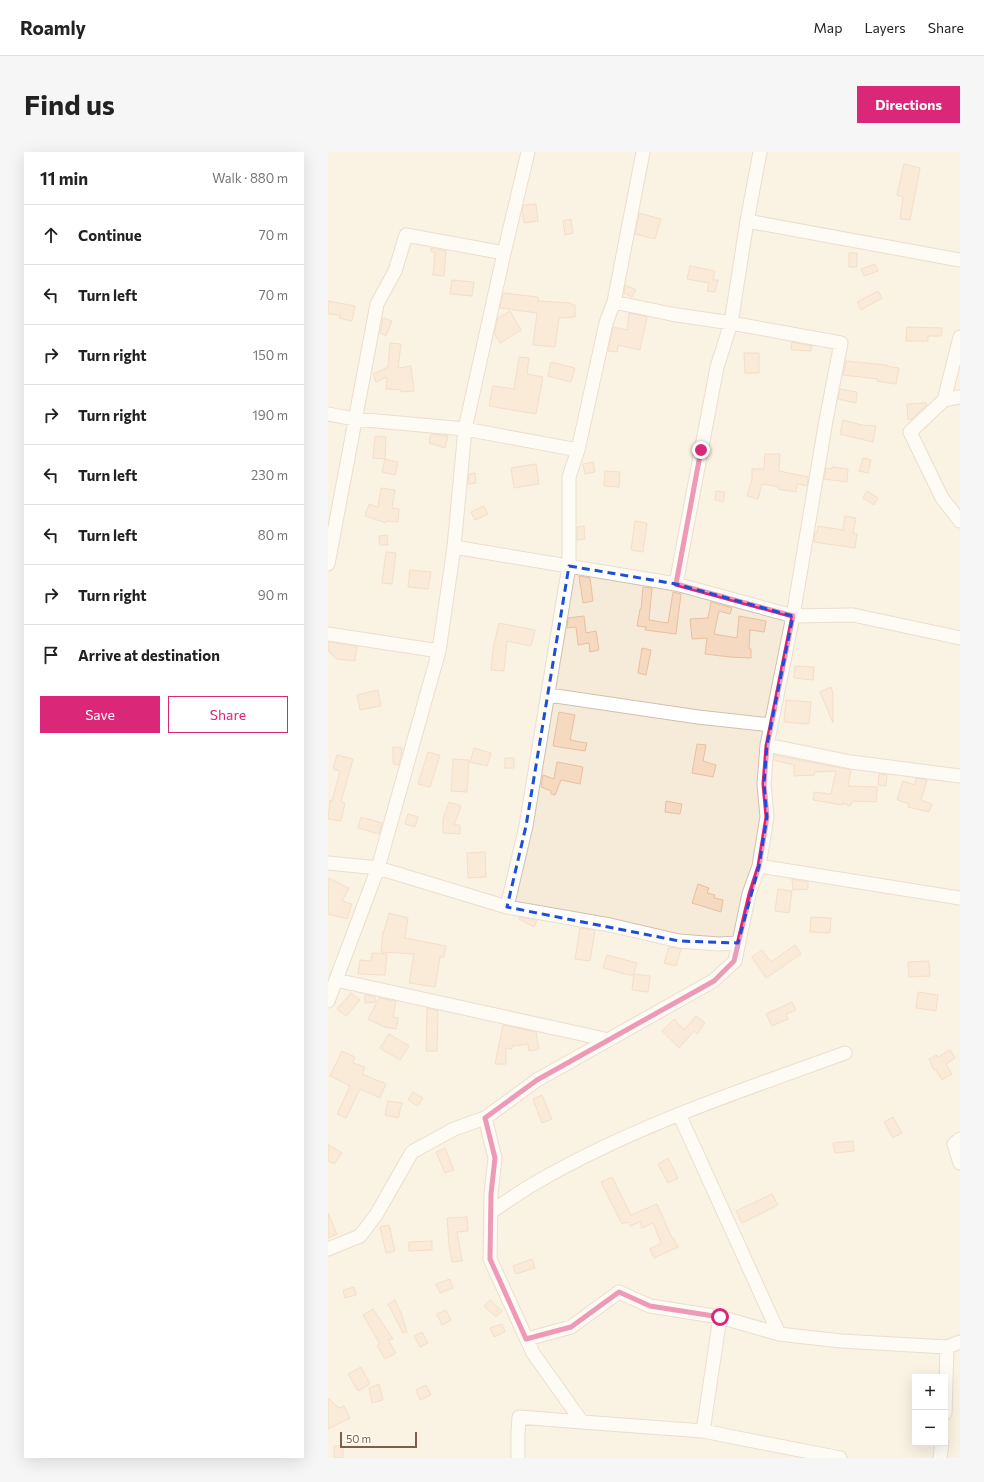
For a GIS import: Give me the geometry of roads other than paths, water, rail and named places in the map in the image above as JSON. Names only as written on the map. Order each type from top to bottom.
[{"type":"street","points":[[328,1001],[378,868],[439,651],[454,547],[465,428],[528,152]]},
{"type":"street","points":[[507,906],[526,826],[569,566],[569,477],[578,450],[606,323],[614,302],[643,152]]},
{"type":"street","points":[[676,584],[717,367],[731,323],[760,152]]},
{"type":"street","points":[[748,221],[960,260]]},
{"type":"street","points":[[328,564],[377,304],[395,271],[406,235],[504,253]]},
{"type":"street","points":[[328,1249],[360,1236],[376,1215],[412,1152],[454,1129],[485,1118],[537,1080],[714,981],[734,961],[750,894],[759,866],[767,817],[764,784],[767,746],[793,616],[826,420],[841,343],[731,323],[671,314],[614,302]]},
{"type":"street","points":[[960,337],[944,400],[910,432],[942,498],[960,520]]},
{"type":"street","points":[[944,400],[960,397]]},
{"type":"street","points":[[328,414],[355,419],[465,428],[578,450]]},
{"type":"street","points":[[454,547],[676,584],[793,616],[853,615],[960,638]]},
{"type":"street","points":[[328,634],[439,651]]},
{"type":"street","points":[[548,696],[698,717],[771,725]]},
{"type":"street","points":[[767,746],[851,762],[960,776]]},
{"type":"street","points":[[328,863],[378,868],[507,906],[610,925],[679,941],[718,944],[738,943]]},
{"type":"street","points":[[759,866],[960,898]]},
{"type":"street","points":[[336,980],[609,1040]]},
{"type":"street","points":[[491,1212],[536,1182],[626,1136],[679,1114],[845,1053]]},
{"type":"street","points":[[679,1114],[779,1334]]},
{"type":"street","points":[[485,1118],[495,1158],[491,1194],[490,1259],[533,1353],[582,1422]]},
{"type":"street","points":[[960,1140],[954,1144],[960,1163]]},
{"type":"street","points":[[526,1339],[571,1327],[619,1292],[650,1306],[720,1317],[779,1334],[841,1341],[947,1347],[960,1342]]},
{"type":"street","points":[[703,1431],[720,1317]]},
{"type":"street","points":[[945,1410],[947,1347]]},
{"type":"street","points":[[518,1458],[518,1432],[520,1417],[703,1431],[840,1458]]},
{"type":"street","points":[[940,1458],[942,1446]]}]
